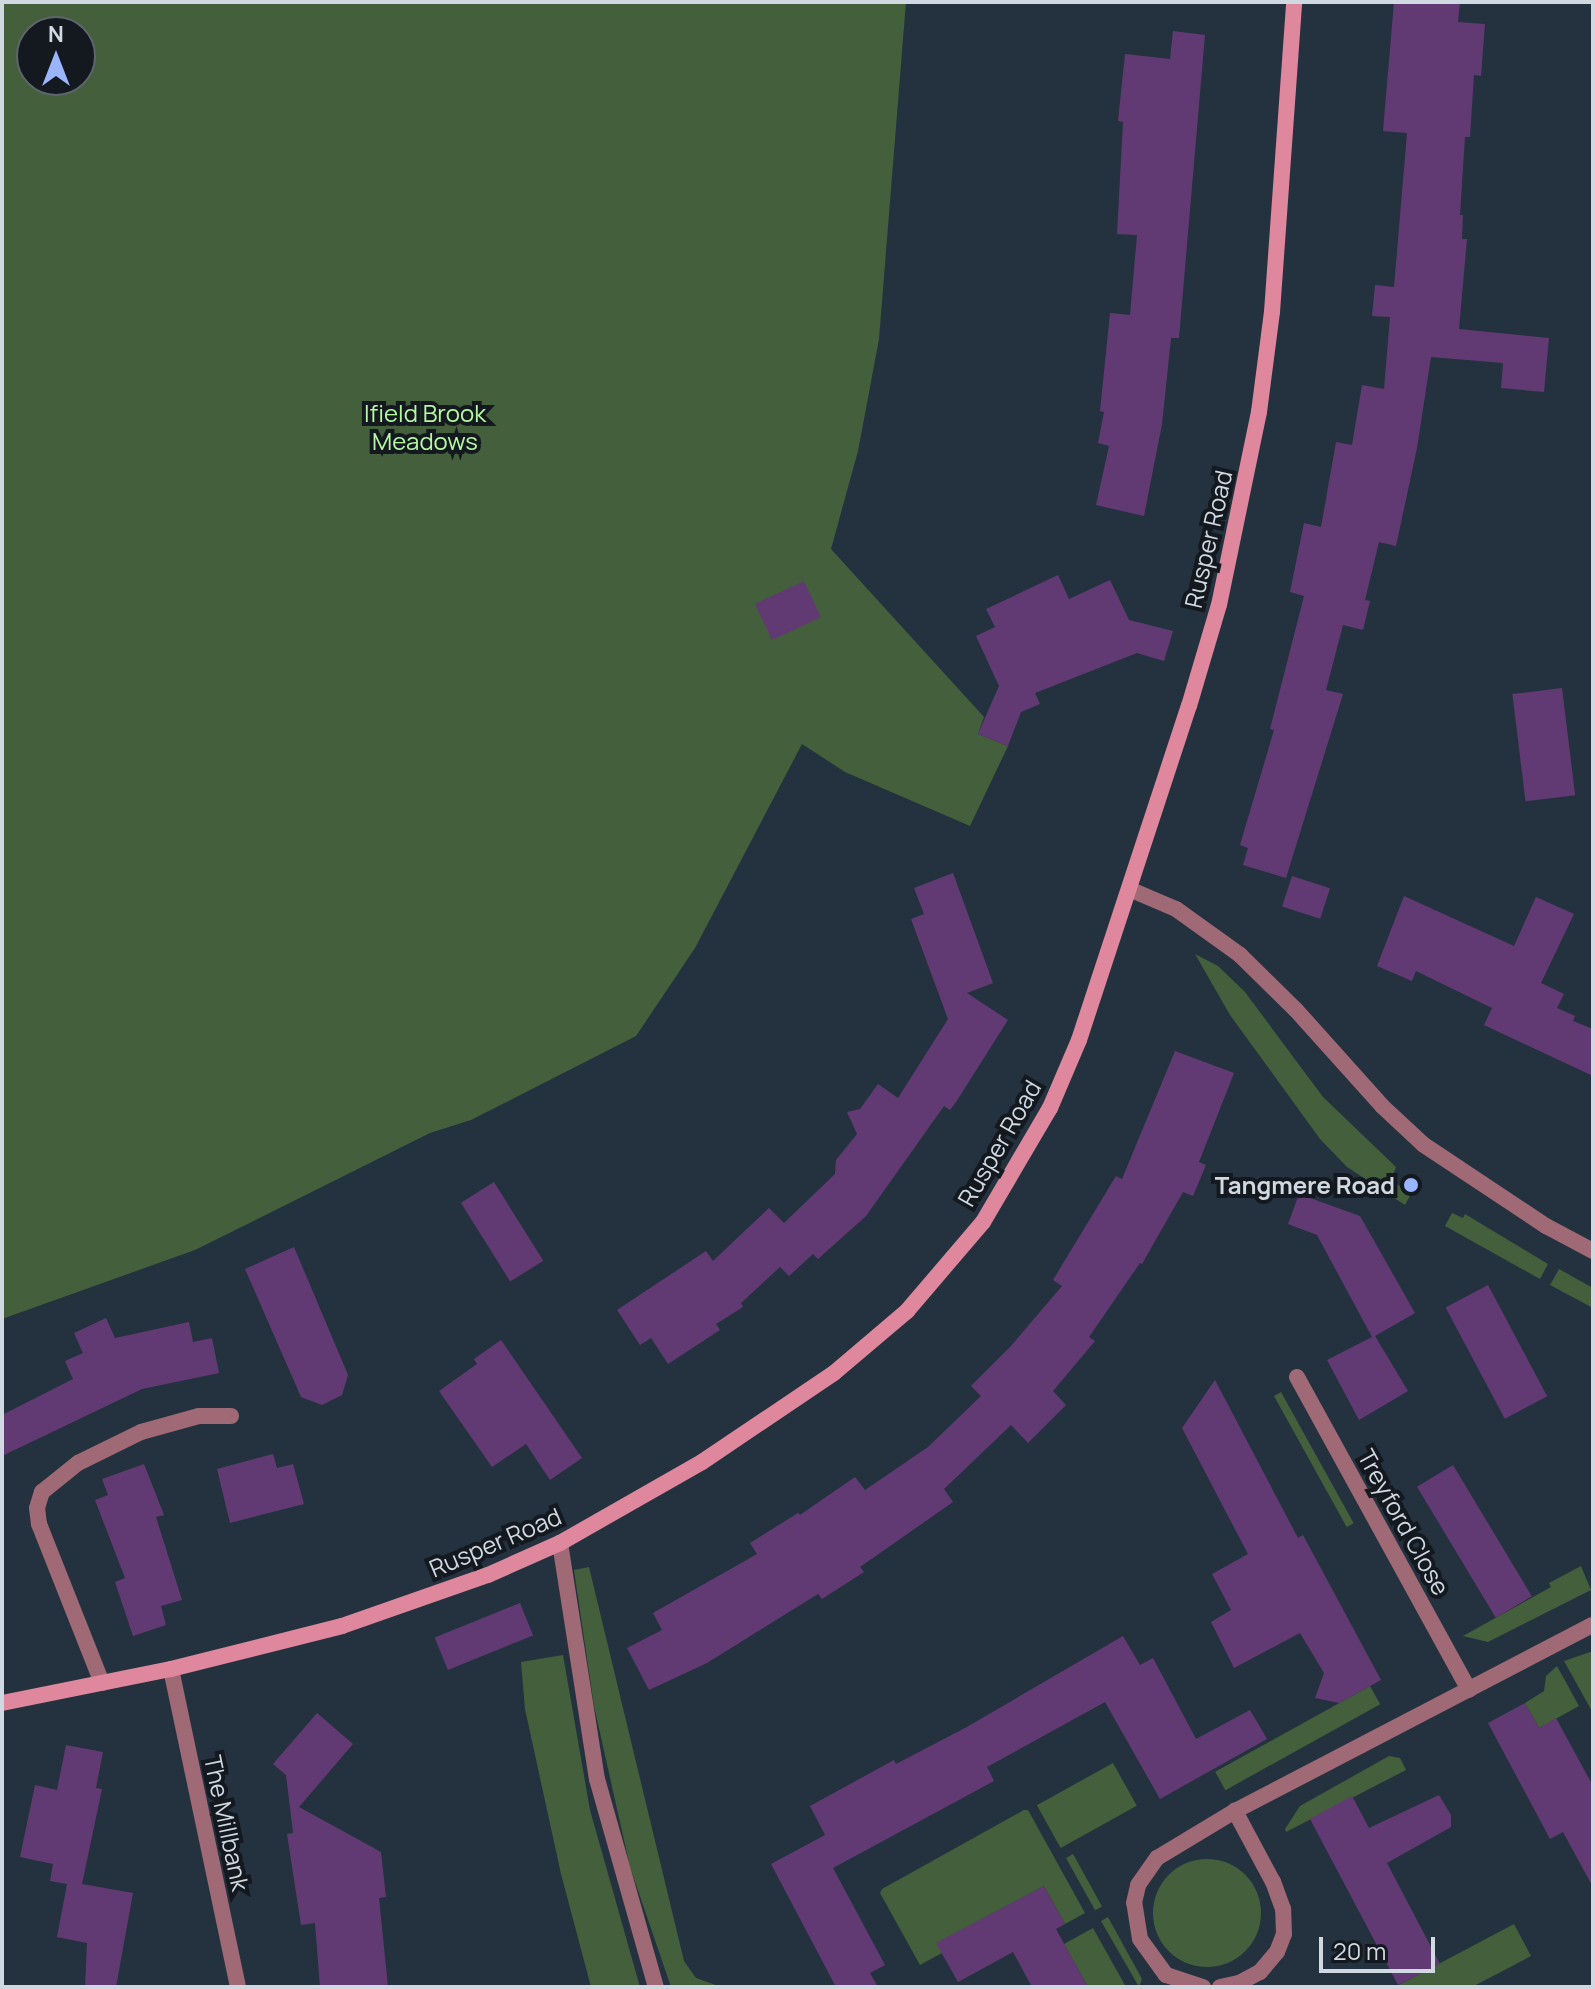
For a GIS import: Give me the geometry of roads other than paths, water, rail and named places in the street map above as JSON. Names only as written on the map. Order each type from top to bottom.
[{"type":"street","name":"Rusper Road","points":[[2,1703],[171,1669],[342,1626],[488,1575],[560,1543],[702,1462],[794,1403],[875,1340],[938,1279],[983,1222],[1050,1108],[1079,1040],[1194,692],[1244,500],[1272,312],[1294,2]]},
{"type":"street","points":[[1129,889],[1176,909],[1240,955],[1296,1010],[1382,1106],[1424,1145],[1546,1226],[1593,1251]]},
{"type":"street","name":"Treyford Close","points":[[1297,1377],[1469,1690]]},
{"type":"street","points":[[102,1683],[39,1524],[37,1508],[42,1492],[78,1463],[141,1432],[199,1416],[231,1416]]},
{"type":"street","points":[[560,1543],[597,1779],[656,1987]]},
{"type":"street","points":[[1203,1987],[1166,1975],[1140,1939],[1134,1903],[1138,1885],[1157,1858],[1235,1811],[1593,1625]]},
{"type":"street","name":"The Millbank","points":[[171,1669],[238,1987]]},
{"type":"street","points":[[1220,1987],[1239,1983],[1260,1972],[1277,1952],[1284,1934],[1283,1909],[1273,1882],[1235,1811]]},
{"type":"place","name":"Tangmere Road","points":[[1411,1185]]},
{"type":"park label","name":"Ifield Brook Meadows","points":[[425,427]]}]
